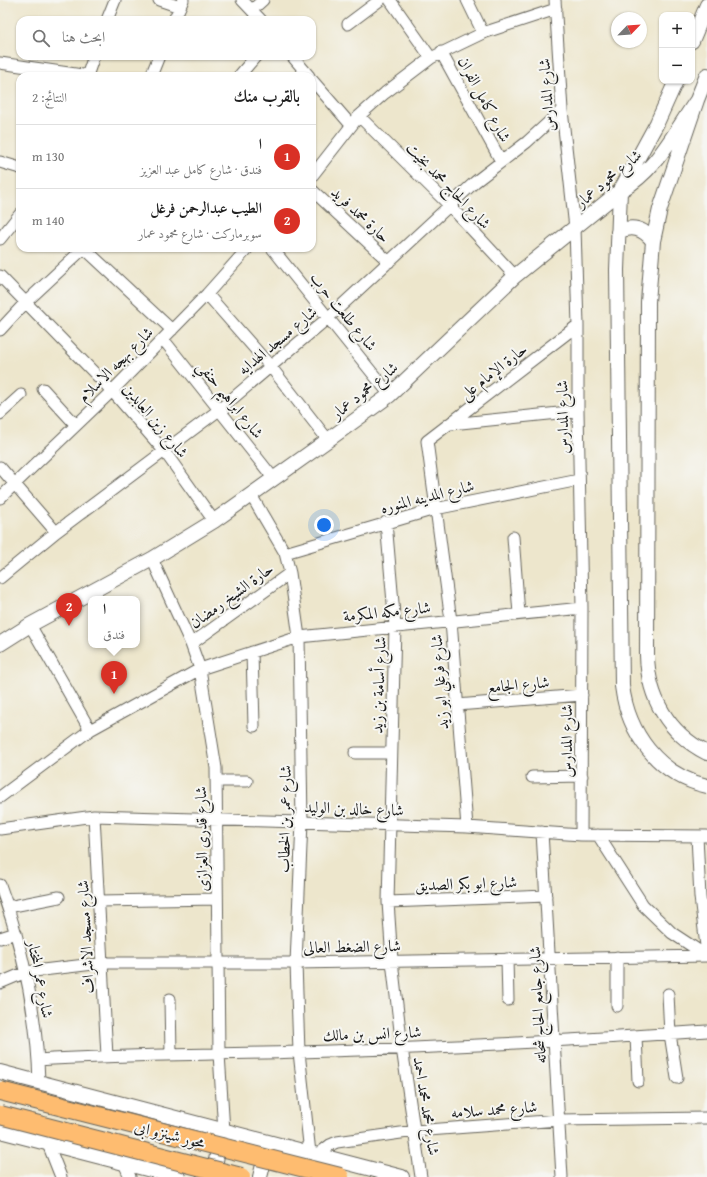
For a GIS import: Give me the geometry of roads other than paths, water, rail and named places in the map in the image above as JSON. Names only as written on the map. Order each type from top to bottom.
[{"type":"main road","name":"محور شينزو ابى","points":[[0,1091],[340,1177]]},
{"type":"main road","name":"محور شينزو ابى","points":[[0,1115],[241,1177]]},
{"type":"street","points":[[109,16],[115,0]]},
{"type":"street","points":[[159,0],[182,4],[176,16]]},
{"type":"street","points":[[242,0],[257,16]]},
{"type":"street","points":[[252,10],[263,0]]},
{"type":"street","points":[[348,24],[380,0]]},
{"type":"street","points":[[390,0],[431,58]]},
{"type":"street","points":[[467,0],[483,32]]},
{"type":"street","points":[[695,34],[707,4]]},
{"type":"street","points":[[316,171],[359,116],[385,93],[431,58],[483,32],[556,5]]},
{"type":"street","name":"شارع المدارس","points":[[556,5],[562,110],[575,228],[578,325],[578,411],[582,608],[581,835]]},
{"type":"street","name":"شارع كامل الفران","points":[[441,52],[501,161]]},
{"type":"street","points":[[89,72],[93,60]]},
{"type":"street","points":[[153,72],[157,60]]},
{"type":"street","points":[[242,72],[253,60]]},
{"type":"street","points":[[295,60],[306,72]]},
{"type":"street","points":[[0,63],[61,72]]},
{"type":"street","points":[[707,75],[660,209],[653,241],[648,302],[647,669],[653,696],[666,720],[686,740],[707,752]]},
{"type":"street","points":[[675,84],[657,123],[620,191],[618,232],[622,686],[624,701],[634,730],[653,755],[677,774],[707,786]]},
{"type":"street","points":[[316,85],[351,126]]},
{"type":"street","name":"شارع محمود عمار","points":[[0,644],[30,625],[152,559],[214,521],[390,395],[515,276],[620,191],[634,184],[646,173],[697,100]]},
{"type":"street","name":"شارع مسجد الهدايه","points":[[0,578],[56,532],[165,452],[219,410],[271,367],[329,317],[475,182],[527,142],[562,110]]},
{"type":"street","name":"شارع الحاج محمد بخيت","points":[[359,116],[450,206],[515,276]]},
{"type":"street","points":[[0,162],[16,167]]},
{"type":"street","name":"حارة محمد فريد","points":[[316,194],[389,262]]},
{"type":"street","points":[[0,239],[16,219]]},
{"type":"street","points":[[618,232],[625,228],[637,229],[648,234],[653,241]]},
{"type":"street","points":[[0,330],[25,303],[80,252]]},
{"type":"street","points":[[88,252],[172,330]]},
{"type":"street","name":"شارع بهجه الاسلام","points":[[0,498],[112,391],[172,330],[207,294],[241,252]]},
{"type":"street","name":"شارع طلعت حرب","points":[[275,252],[329,317],[390,395]]},
{"type":"street","name":"شارع زين العابدين","points":[[0,276],[112,391],[165,452],[214,521]]},
{"type":"street","points":[[207,294],[271,367],[328,440]]},
{"type":"street","name":"حارة الإمام على","points":[[426,441],[578,325]]},
{"type":"street","name":"شارع ابراهيم حنفي","points":[[163,339],[274,478]]},
{"type":"street","points":[[43,389],[76,425]]},
{"type":"street","points":[[0,414],[21,395]]},
{"type":"street","points":[[450,424],[578,411]]},
{"type":"street","name":"شارع فرغلي ابو زيد","points":[[426,441],[451,621],[456,705],[467,827]]},
{"type":"street","points":[[0,467],[56,532]]},
{"type":"street","name":"شارع المدينه المنوره","points":[[285,553],[386,522],[436,509],[579,480]]},
{"type":"street","name":"شارع عمر بن الخطاب","points":[[251,495],[285,553],[290,573],[299,637],[302,822],[296,963],[299,1052],[314,1154]]},
{"type":"street","name":"شارع أسامة بن زيد","points":[[386,522],[395,626],[389,825]]},
{"type":"street","points":[[513,537],[519,614]]},
{"type":"street","name":"شارع قدرى العزازى","points":[[152,559],[191,644],[200,669],[216,768],[219,1054],[224,1130]]},
{"type":"street","name":"حارة الشيخ رمضان","points":[[191,644],[290,573]]},
{"type":"street","name":"شارع مكه المكرمة","points":[[0,796],[90,730],[200,669],[252,652],[299,637],[582,608]]},
{"type":"street","points":[[30,625],[90,730]]},
{"type":"street","points":[[252,652],[254,726]]},
{"type":"street","name":"شارع الجامع","points":[[456,705],[582,695]]},
{"type":"street","points":[[354,752],[392,753]]},
{"type":"street","points":[[532,777],[582,776]]},
{"type":"street","points":[[216,781],[247,781]]},
{"type":"street","name":"شارع خالد بن الوليد","points":[[0,829],[94,816],[467,827],[581,835],[702,836]]},
{"type":"street","name":"شارع مسجد الاشراف","points":[[94,816],[107,1056]]},
{"type":"street","name":"شارع محمد محمد احمد","points":[[389,825],[388,902],[392,961],[402,1048],[421,1177]]},
{"type":"street","name":"شارع جامع الحاج شحاته","points":[[542,832],[562,1177]]},
{"type":"street","points":[[598,835],[643,905],[672,933],[707,955]]},
{"type":"street","points":[[702,836],[703,897],[707,955]]},
{"type":"street","name":"شارع عمر المختار","points":[[1,892],[8,907],[26,972],[38,1060],[39,1082]]},
{"type":"street","name":"شارع ابو بكر الصديق","points":[[388,902],[546,896]]},
{"type":"street","points":[[8,907],[59,897]]},
{"type":"street","points":[[99,901],[217,899]]},
{"type":"street","points":[[0,938],[16,933]]},
{"type":"street","name":"شارع الضغط العالى","points":[[0,983],[26,972],[102,963],[296,963],[707,955]]},
{"type":"street","points":[[617,957],[617,1006]]},
{"type":"street","points":[[507,959],[508,1000]]},
{"type":"street","points":[[668,994],[670,1034],[677,1078]]},
{"type":"street","points":[[170,999],[171,1054]]},
{"type":"street","name":"شارع انس بن مالك","points":[[38,1060],[107,1056],[299,1052],[554,1042],[707,1031]]},
{"type":"street","points":[[636,1036],[638,1081]]},
{"type":"street","points":[[0,1072],[402,1177]]},
{"type":"street","points":[[559,1120],[707,1118]]},
{"type":"street","name":"شارع محمد سلامه","points":[[314,1154],[337,1142],[415,1131],[559,1120]]},
{"type":"street","points":[[200,1124],[214,1138],[218,1151],[215,1164],[204,1177]]},
{"type":"street","points":[[0,1132],[178,1177]]},
{"type":"street","points":[[48,1144],[61,1177]]},
{"type":"street","points":[[260,1177],[261,1167],[269,1155],[274,1151],[288,1147]]},
{"type":"street","points":[[124,1164],[130,1177]]},
{"type":"place","name":"الطيب عبدالرحمن فرغل","points":[[69,626]]},
{"type":"place","name":"ا","points":[[114,694]]}]
